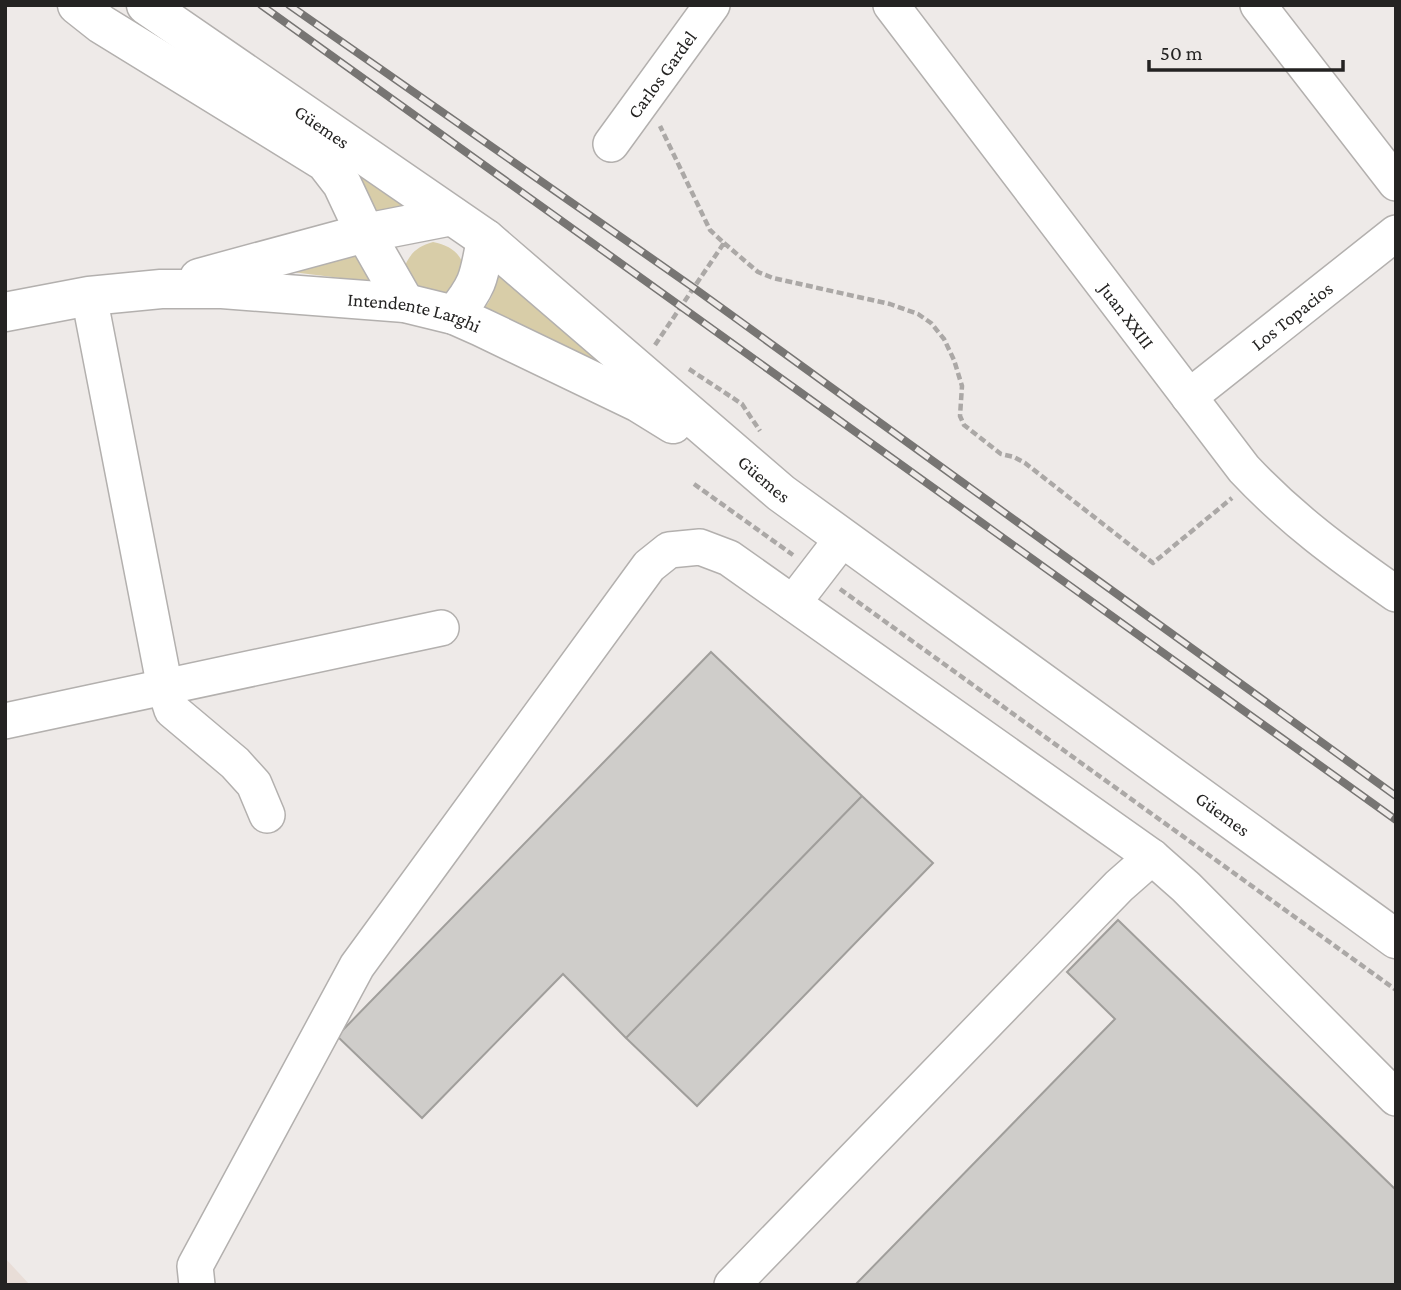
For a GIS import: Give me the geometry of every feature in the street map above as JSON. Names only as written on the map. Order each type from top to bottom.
[{"type":"main road","name":"Güemes","points":[[77,5],[101,24],[325,162],[342,184],[365,233],[405,303]]},
{"type":"main road","name":"Güemes","points":[[146,5],[486,239],[781,493],[1396,939]]},
{"type":"main road","points":[[161,289],[365,233],[452,216]]},
{"type":"main road","points":[[454,315],[471,296],[479,279],[486,239]]},
{"type":"main road","name":"Intendente Larghi","points":[[5,312],[89,296],[161,289],[222,289],[405,303],[454,315],[639,402],[781,493]]},
{"type":"street","name":"Carlos Gardel","points":[[611,144],[712,5]]},
{"type":"street","name":"Juan XXIII","points":[[891,5],[1244,470],[1277,504],[1321,541],[1396,594]]},
{"type":"street","points":[[1258,5],[1396,183]]},
{"type":"street","name":"Los Topacios","points":[[1189,397],[1396,233]]},
{"type":"street","points":[[89,296],[165,688],[172,710],[235,763],[254,784],[267,815]]},
{"type":"street","points":[[793,603],[844,538]]},
{"type":"street","points":[[197,1285],[195,1266],[357,966],[649,566],[669,550],[700,547],[729,558],[1152,857],[1186,887],[1396,1098]]},
{"type":"street","points":[[5,721],[441,628]]},
{"type":"street","points":[[732,1285],[1110,896],[1152,857]]},
{"type":"path","points":[[646,97],[710,230],[724,243],[758,272],[773,278],[890,304],[918,314],[931,323],[944,339],[954,360],[962,386],[960,416],[964,425],[1000,454],[1025,463],[1153,563],[1237,494]]},
{"type":"path","points":[[650,353],[724,243]]},
{"type":"path","points":[[694,484],[1396,990]]},
{"type":"shaded area","points":[[325,141],[423,207],[374,218]]},
{"type":"shaded area","points":[[433,242],[448,247],[458,255],[464,267],[465,283],[429,304],[403,271],[414,252]]},
{"type":"shaded area","points":[[364,253],[381,283],[284,271]]},
{"type":"shaded area","points":[[495,272],[626,373],[596,363],[558,342],[478,315],[492,295]]},
{"type":"shaded area","points":[[5,1258],[30,1285],[5,1285]]},
{"type":"building","points":[[711,652],[862,796],[626,1038],[563,974],[422,1118],[337,1036]]},
{"type":"building","points":[[862,796],[933,863],[697,1106],[626,1038]]},
{"type":"building","points":[[1118,920],[1396,1190],[1396,1285],[855,1285],[1115,1019],[1067,972]]},
{"type":"railway","points":[[261,5],[1396,820]]},
{"type":"railway","points":[[289,5],[694,288],[1396,796]]}]
